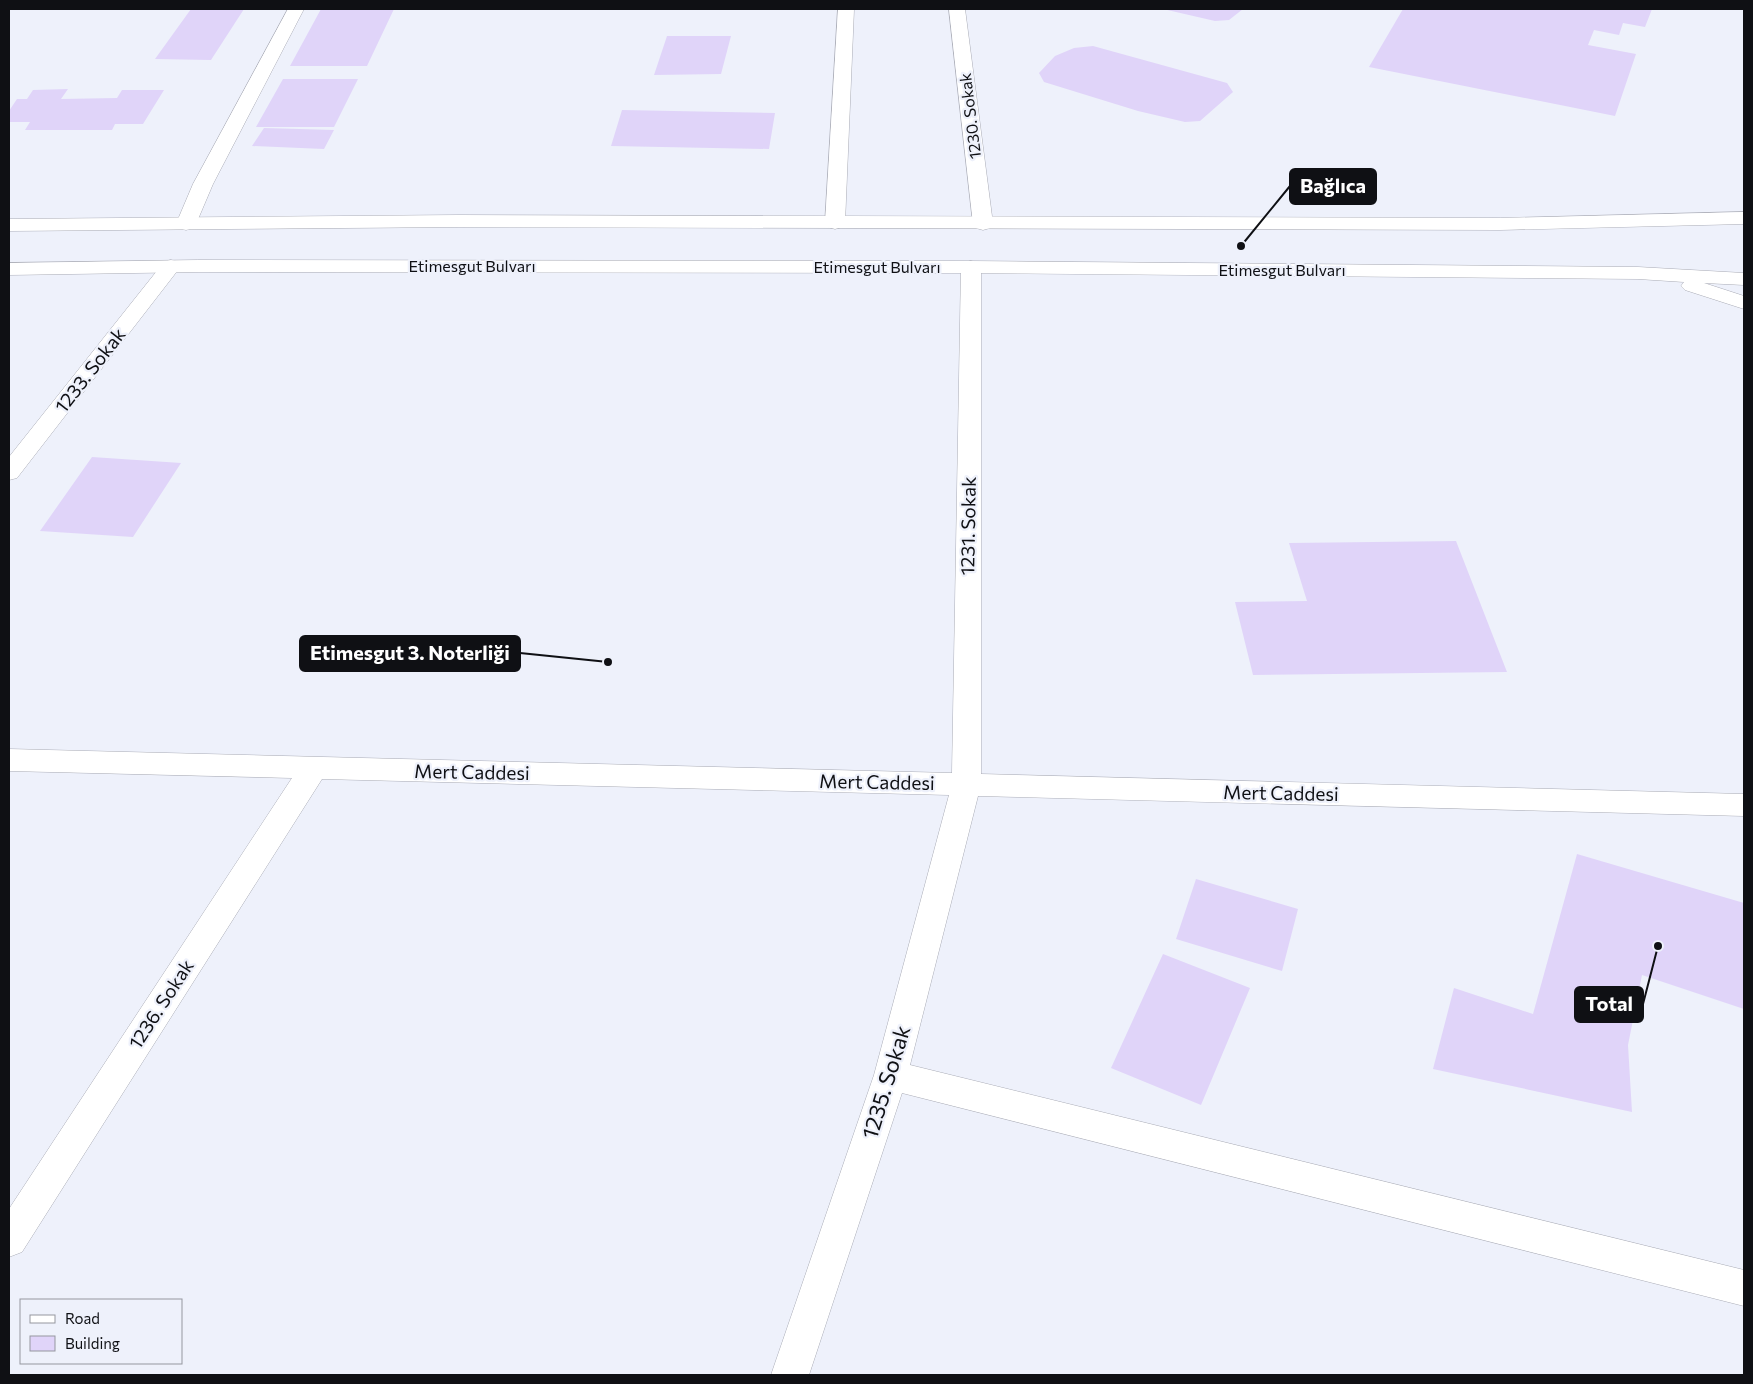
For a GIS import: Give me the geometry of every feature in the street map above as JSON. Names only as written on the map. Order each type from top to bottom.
[{"type":"street","points":[[186,224],[203,184],[296,9]]},
{"type":"street","points":[[835,223],[846,9]]},
{"type":"street","name":"1230. Sokak","points":[[957,9],[983,224]]},
{"type":"street","points":[[9,226],[459,221],[1500,224],[1744,218]]},
{"type":"street","name":"Etimesgut Bulvarı","points":[[9,270],[171,266],[971,268],[1638,273],[1744,279]]},
{"type":"street","name":"1233. Sokak","points":[[9,473],[171,266]]},
{"type":"street","name":"1231. Sokak","points":[[966,785],[971,268]]},
{"type":"street","points":[[1638,273],[1681,283],[1744,303]]},
{"type":"street","name":"Mert Caddesi","points":[[9,760],[1744,805]]},
{"type":"street","name":"1236. Sokak","points":[[9,1240],[314,768]]},
{"type":"street","name":"1235. Sokak","points":[[790,1375],[891,1075],[966,785]]},
{"type":"street","points":[[891,1075],[1744,1288]]},
{"type":"building","points":[[191,9],[244,9],[211,60],[155,59]]},
{"type":"building","points":[[321,9],[394,9],[367,66],[290,66]]},
{"type":"building","points":[[1163,9],[1243,9],[1229,20],[1215,21]]},
{"type":"building","points":[[1403,9],[1652,9],[1645,27],[1623,23],[1619,35],[1594,30],[1588,45],[1636,54],[1615,116],[1369,67]]},
{"type":"building","points":[[667,36],[731,36],[721,74],[654,75]]},
{"type":"building","points":[[1093,46],[1227,83],[1233,92],[1200,121],[1185,122],[1138,111],[1044,82],[1039,73],[1055,56],[1074,48]]},
{"type":"building","points":[[283,79],[358,79],[334,127],[256,127]]},
{"type":"building","points":[[68,89],[61,99],[117,98],[122,90],[164,90],[143,124],[115,124],[112,130],[25,130],[30,122],[9,122],[9,111],[17,99],[27,99],[33,90]]},
{"type":"building","points":[[622,110],[775,113],[769,149],[611,146]]},
{"type":"building","points":[[264,128],[334,130],[324,149],[252,146]]},
{"type":"building","points":[[92,457],[181,463],[133,537],[40,531]]},
{"type":"building","points":[[1456,541],[1507,672],[1253,675],[1235,602],[1307,601],[1289,543]]},
{"type":"building","points":[[1577,854],[1744,903],[1744,1009],[1642,975],[1628,1045],[1632,1112],[1433,1069],[1454,988],[1533,1014]]},
{"type":"building","points":[[1196,879],[1298,909],[1282,971],[1176,939]]},
{"type":"building","points":[[1163,954],[1250,988],[1201,1105],[1111,1068]]},
{"type":"place","name":"Bağlıca","points":[[1241,246]]},
{"type":"place","name":"Etimesgut 3. Noterliği","points":[[608,662]]},
{"type":"place","name":"Total","points":[[1658,946]]}]
